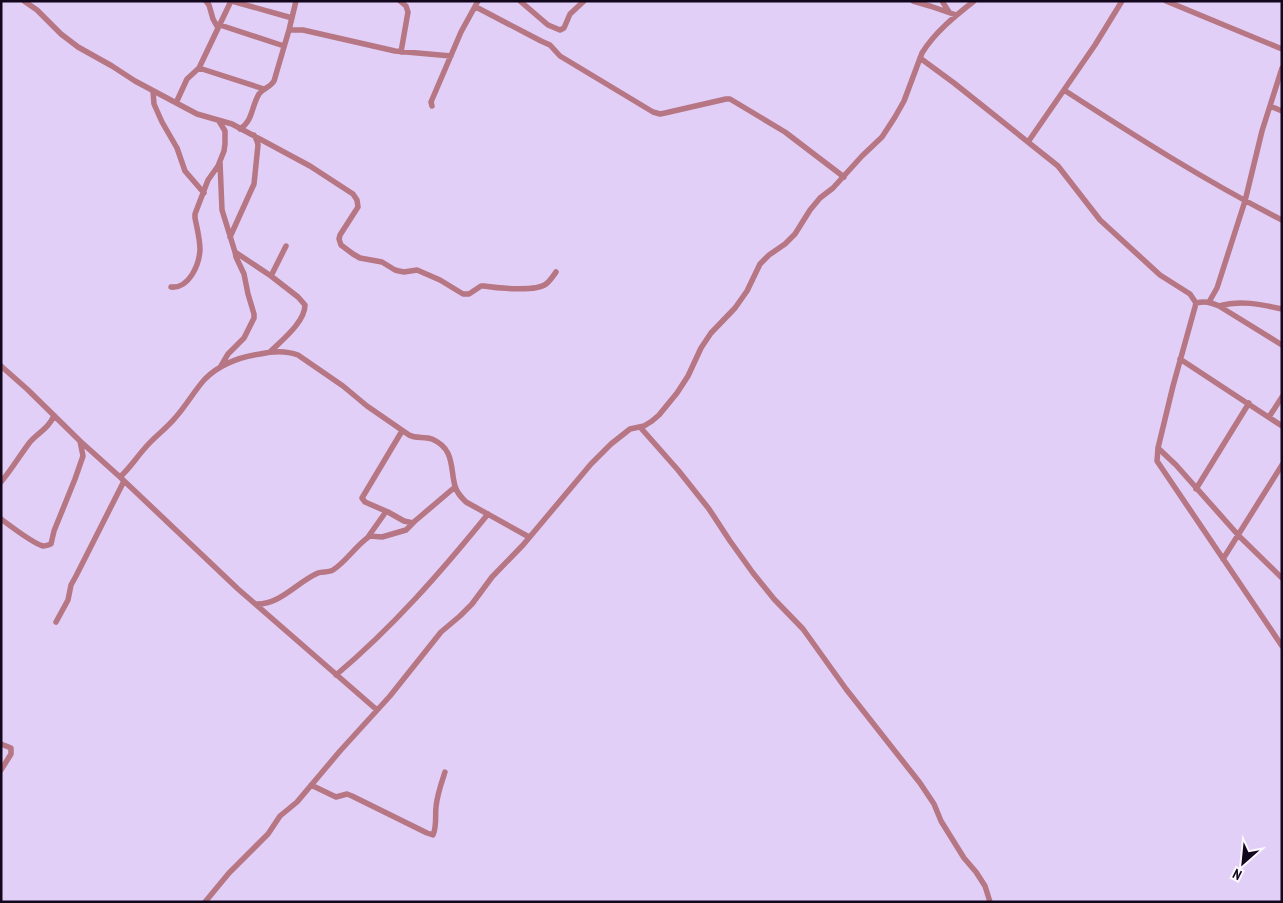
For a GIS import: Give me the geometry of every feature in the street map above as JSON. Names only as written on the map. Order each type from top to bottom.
[{"type":"street","points":[[24,1],[37,10],[61,34],[78,47],[153,91],[197,114],[232,124],[254,135],[310,166],[353,194],[357,200],[358,207],[339,239],[341,245],[360,258],[382,262],[399,271],[417,270],[440,280],[458,292],[466,294],[473,292],[481,286],[540,287],[548,282],[556,272]]},
{"type":"street","points":[[206,1],[209,4],[213,19],[219,27],[284,46]]},
{"type":"street","points":[[176,103],[187,79],[199,68],[231,1],[292,18]]},
{"type":"street","points":[[240,129],[247,124],[260,93],[274,81],[296,1]]},
{"type":"street","points":[[400,1],[406,6],[408,12],[401,52]]},
{"type":"street","points":[[520,1],[548,25],[560,30],[564,28],[573,10],[584,1]]},
{"type":"street","points":[[913,1],[956,15]]},
{"type":"street","points":[[942,1],[949,13]]},
{"type":"street","points":[[205,902],[231,870],[268,834],[280,816],[297,802],[390,696],[441,632],[472,604],[492,576],[529,537],[591,464],[611,444],[630,429],[640,427],[659,415],[682,386],[700,348],[711,333],[735,308],[747,291],[760,264],[768,255],[785,244],[795,234],[820,198],[833,188],[882,137],[904,101],[922,53],[956,15],[974,1]]},
{"type":"street","points":[[1028,142],[1095,45],[1122,1]]},
{"type":"street","points":[[1166,1],[1282,49]]},
{"type":"street","points":[[432,106],[431,102],[451,56],[477,4],[541,41],[548,43],[560,56],[653,112],[660,114],[730,99],[786,132],[844,177]]},
{"type":"street","points":[[289,30],[303,30],[401,52],[451,56]]},
{"type":"street","points":[[920,58],[1058,166],[1100,220],[1160,275],[1190,294],[1196,303],[1158,448],[1157,461],[1282,646]]},
{"type":"street","points":[[199,68],[264,89]]},
{"type":"street","points":[[1209,302],[1217,288],[1245,201],[1262,131],[1282,68]]},
{"type":"street","points":[[1064,90],[1121,127],[1245,201],[1282,220]]},
{"type":"street","points":[[153,91],[154,104],[177,148],[183,167],[204,193]]},
{"type":"street","points":[[1270,106],[1282,111]]},
{"type":"street","points":[[218,120],[223,126],[225,137],[220,162],[222,210],[236,258],[244,274],[254,314],[254,318],[244,338],[228,354],[220,368]]},
{"type":"street","points":[[230,237],[254,180],[258,145],[254,135]]},
{"type":"street","points":[[171,287],[176,288],[186,283],[197,263],[200,248],[196,228],[196,214],[210,176],[220,162]]},
{"type":"street","points":[[271,276],[286,246]]},
{"type":"street","points":[[235,252],[271,276],[298,296],[304,303],[305,308],[302,316],[294,328],[270,352]]},
{"type":"street","points":[[1196,303],[1202,301],[1219,306],[1282,344]]},
{"type":"street","points":[[1219,306],[1231,302],[1282,309]]},
{"type":"street","points":[[56,622],[68,600],[72,585],[122,479],[129,469],[146,446],[170,424],[204,380],[220,368],[243,356],[270,352],[289,352],[298,355],[344,386],[402,431],[412,437],[431,439],[443,448],[451,460],[455,487],[459,495],[466,502],[529,537]]},
{"type":"street","points":[[1180,359],[1282,426]]},
{"type":"street","points":[[1,366],[256,604],[376,710]]},
{"type":"street","points":[[1269,417],[1282,397]]},
{"type":"street","points":[[1196,489],[1249,403]]},
{"type":"street","points":[[1,482],[28,444],[51,421],[54,415]]},
{"type":"street","points":[[640,427],[709,509],[753,573],[774,599],[803,629],[846,689],[920,782],[964,858],[985,886],[990,902]]},
{"type":"street","points":[[402,431],[362,498],[365,502],[404,521],[413,523]]},
{"type":"street","points":[[1,519],[40,545],[51,544],[54,531],[83,456],[80,441]]},
{"type":"street","points":[[1158,448],[1176,465],[1239,536],[1282,578]]},
{"type":"street","points":[[1223,559],[1282,465]]},
{"type":"street","points":[[368,537],[382,537],[406,530],[455,487]]},
{"type":"street","points":[[256,604],[270,602],[316,574],[332,570],[368,537],[385,513],[388,512]]},
{"type":"street","points":[[336,675],[359,656],[415,600],[488,514]]},
{"type":"street","points":[[1,744],[11,748],[12,751],[1,770]]},
{"type":"street","points":[[311,785],[336,797],[347,794],[352,796],[433,835],[436,808],[445,772]]}]
